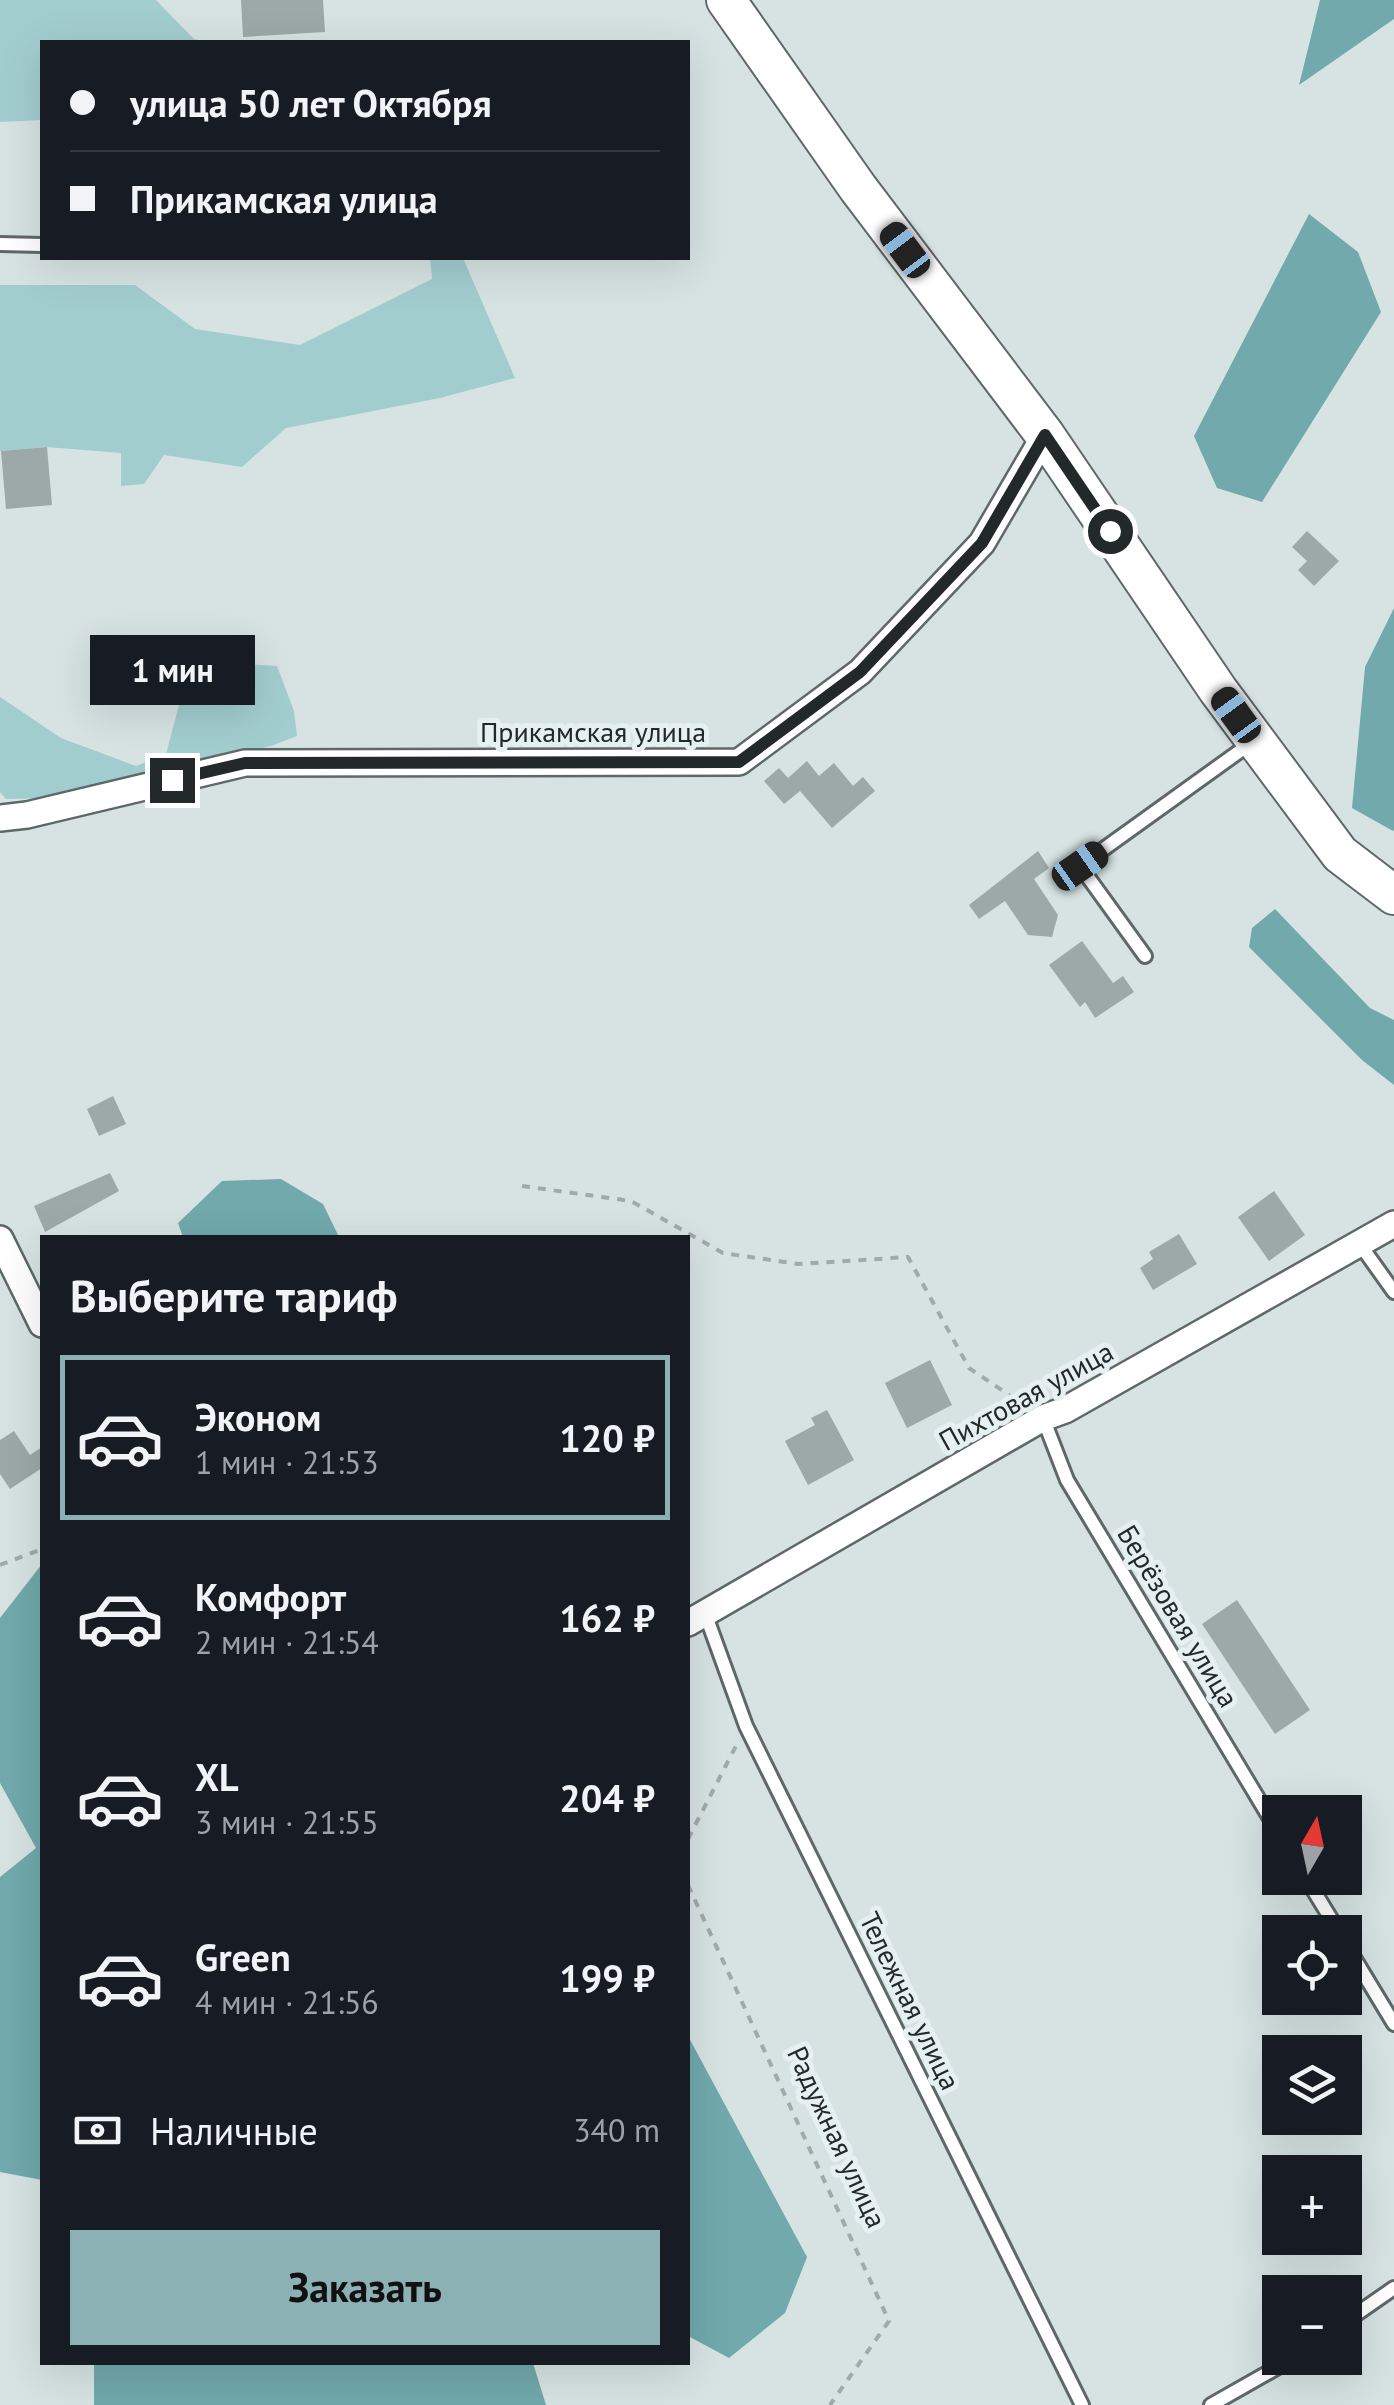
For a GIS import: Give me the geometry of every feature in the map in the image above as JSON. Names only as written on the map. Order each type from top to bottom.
[{"type":"main road","points":[[726,0],[858,188],[1045,435],[1254,740],[1340,854],[1394,894]]},
{"type":"street","name":"Прикамская улица","points":[[0,818],[27,816],[245,763],[739,762],[860,672],[982,543],[1045,435]]},
{"type":"street","name":"Пихтовая улица","points":[[696,1618],[1043,1418],[1065,1410],[1394,1224]]},
{"type":"street","points":[[0,1239],[40,1320]]},
{"type":"lane","points":[[0,244],[40,244]]},
{"type":"lane","points":[[1146,956],[1080,866],[1254,740]]},
{"type":"lane","points":[[1359,1243],[1394,1292]]},
{"type":"lane","name":"Берёзовая улица","points":[[1043,1418],[1067,1480],[1262,1805]]},
{"type":"lane","name":"Тележная улица","points":[[696,1618],[1082,2405]]},
{"type":"lane","points":[[1362,1971],[1394,2024]]},
{"type":"lane","points":[[1362,2310],[1394,2288]]},
{"type":"lane","points":[[1210,2405],[1264,2375]]},
{"type":"path","points":[[522,1186],[631,1201],[723,1253],[798,1264],[908,1257],[969,1368],[1043,1418]]},
{"type":"path","points":[[0,1565],[40,1550]]},
{"type":"path","points":[[690,1835],[746,1726]]},
{"type":"path","name":"Радужная улица","points":[[690,1889],[889,2321],[830,2405]]},
{"type":"shaded area","points":[[0,0],[156,0],[198,40],[40,40],[40,120],[0,122]]},
{"type":"shaded area","points":[[1320,0],[1394,0],[1394,19],[1299,85]]},
{"type":"shaded area","points":[[1309,214],[1358,252],[1381,312],[1262,502],[1217,488],[1194,436]]},
{"type":"shaded area","points":[[430,260],[464,260],[515,378],[440,398],[286,428],[242,467],[164,455],[144,484],[121,486],[121,453],[47,447],[0,451],[0,285],[135,285],[195,329],[300,345],[432,279]]},
{"type":"shaded area","points":[[1394,608],[1393,831],[1352,808],[1365,667]]},
{"type":"shaded area","points":[[247,664],[277,666],[294,711],[297,736],[271,746],[57,798],[6,799],[0,792],[0,697],[61,738],[136,766],[166,754],[180,701],[222,705]]},
{"type":"shaded area","points":[[1275,909],[1370,1008],[1394,1020],[1394,1085],[1362,1060],[1249,947],[1252,928]]},
{"type":"shaded area","points":[[281,1179],[323,1204],[338,1235],[182,1235],[178,1223],[222,1181]]},
{"type":"shaded area","points":[[40,1567],[40,2180],[0,2172],[0,1877],[36,1848],[0,1783],[0,1618]]},
{"type":"shaded area","points":[[690,2040],[807,2257],[785,2313],[729,2358],[690,2337]]},
{"type":"shaded area","points":[[94,2365],[534,2365],[546,2405],[94,2405]]},
{"type":"building","points":[[241,0],[323,0],[325,32],[243,37]]},
{"type":"building","points":[[47,447],[52,505],[6,509],[1,451]]},
{"type":"building","points":[[1307,531],[1339,561],[1314,586],[1298,570],[1307,561],[1292,547]]},
{"type":"building","points":[[807,761],[819,776],[834,763],[853,786],[863,777],[875,791],[832,828],[800,791],[784,804],[764,781],[779,768],[788,778]]},
{"type":"building","points":[[1038,851],[1049,868],[1034,879],[1058,915],[1052,937],[1028,935],[1005,901],[979,919],[969,905]]},
{"type":"building","points":[[1082,941],[1113,983],[1123,976],[1134,992],[1095,1018],[1085,1002],[1080,1007],[1049,965]]},
{"type":"building","points":[[113,1096],[126,1124],[99,1136],[87,1109]]},
{"type":"building","points":[[110,1173],[119,1191],[45,1232],[34,1206]]},
{"type":"building","points":[[1274,1191],[1305,1235],[1269,1261],[1238,1217]]},
{"type":"building","points":[[1179,1234],[1197,1264],[1153,1290],[1140,1268],[1153,1259],[1149,1252]]},
{"type":"building","points":[[930,1360],[952,1405],[907,1428],[885,1383]]},
{"type":"building","points":[[827,1410],[854,1460],[808,1485],[785,1441],[815,1425],[811,1418]]},
{"type":"building","points":[[14,1431],[30,1455],[40,1448],[40,1469],[10,1489],[0,1474],[0,1440]]},
{"type":"building","points":[[1237,1600],[1310,1710],[1275,1734],[1202,1624]]},
{"type":"route","points":[[172,780],[245,763],[739,762],[860,672],[982,543],[1045,435],[1110,531]]}]
